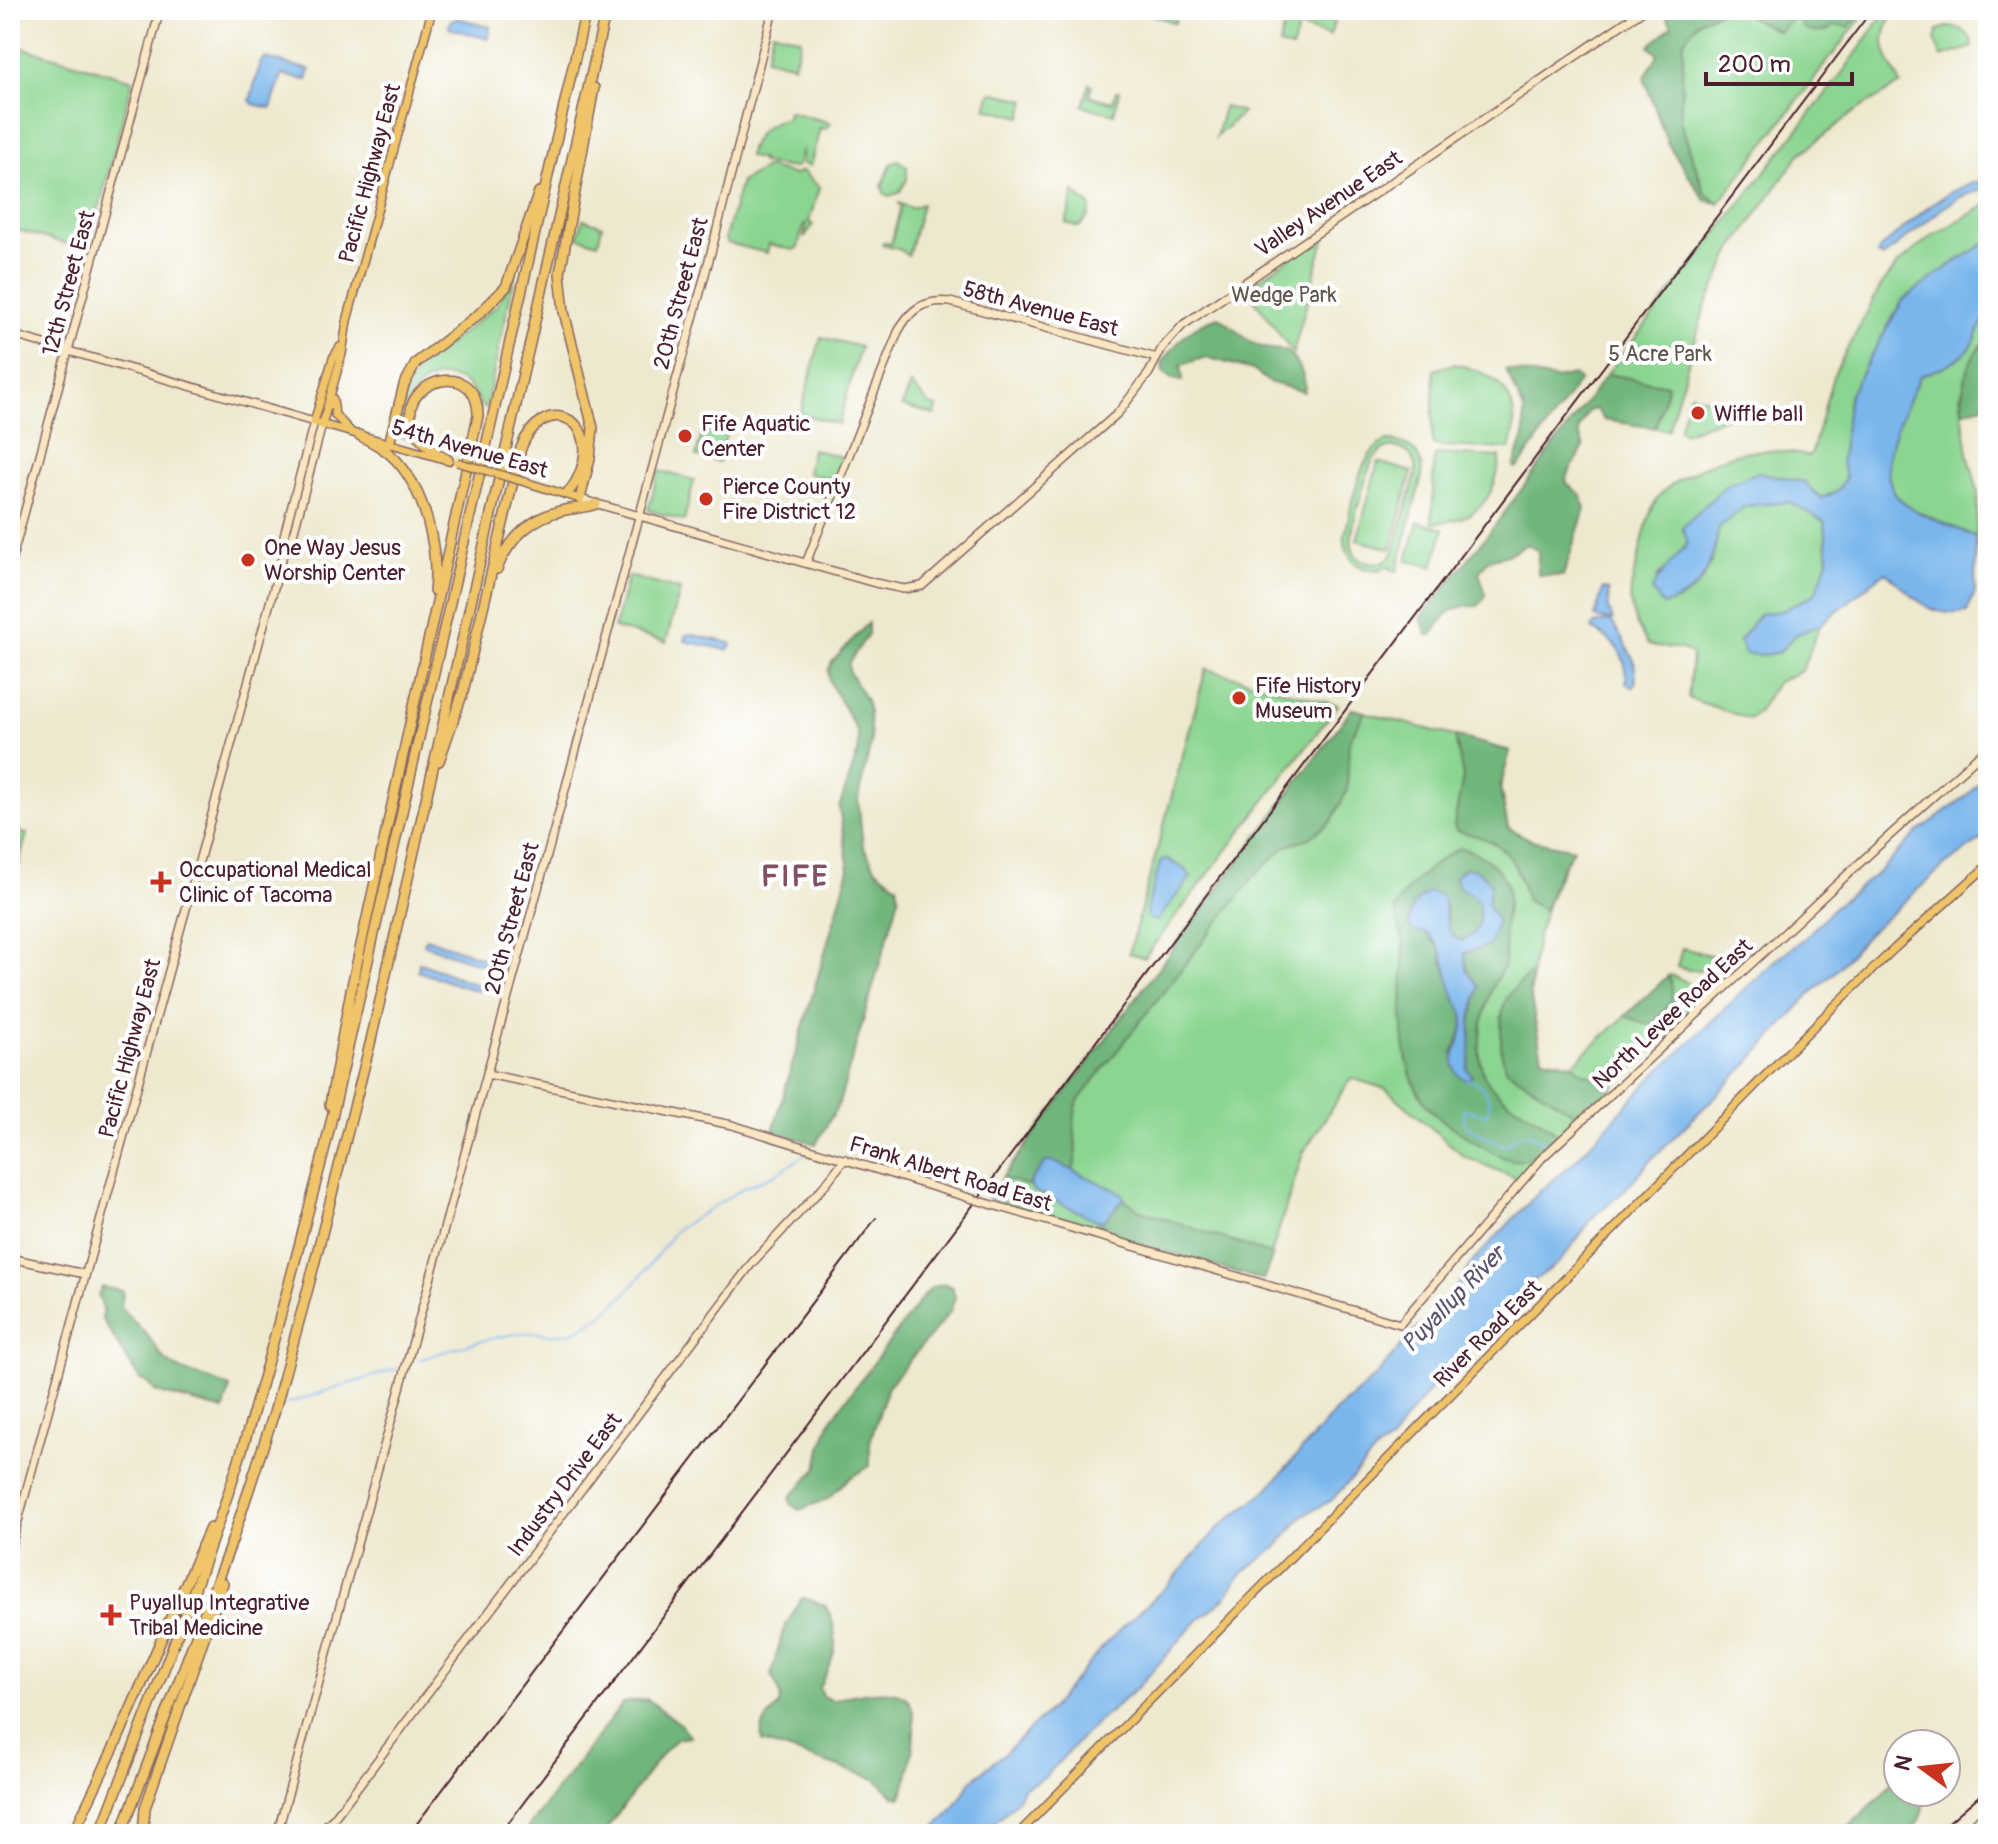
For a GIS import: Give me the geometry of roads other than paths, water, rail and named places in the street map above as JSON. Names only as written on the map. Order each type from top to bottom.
[{"type":"highway","points":[[100,1834],[195,1586],[241,1451],[324,1152],[586,10]]},
{"type":"highway","points":[[121,1834],[232,1541],[274,1413],[310,1281],[371,1040],[606,10]]},
{"type":"highway","points":[[580,499],[590,458],[593,428],[564,312],[560,273],[594,88],[597,48]]},
{"type":"highway","points":[[389,444],[404,385],[416,363],[479,314],[506,287],[536,204],[566,101]]},
{"type":"highway","points":[[324,1152],[332,1082],[478,416],[477,402],[468,389],[461,383],[445,380],[434,382],[420,391],[413,402],[411,418],[415,430],[424,441],[452,461]]},
{"type":"highway","points":[[426,798],[463,692],[521,448],[531,428],[544,418],[568,420],[584,437],[586,449],[583,463],[576,483],[566,494]]},
{"type":"highway","points":[[356,434],[391,456],[406,473],[430,531],[435,553],[434,590],[401,740],[384,838]]},
{"type":"highway","points":[[483,606],[504,553],[521,532],[554,513],[596,504]]},
{"type":"highway","points":[[73,1834],[187,1582],[241,1451]]},
{"type":"highway","points":[[143,1834],[145,1808],[211,1624],[232,1541]]},
{"type":"main road","name":"12th Street East","points":[[10,566],[160,10]]},
{"type":"main road","name":"Pacific Highway East","points":[[10,1550],[283,555],[290,546],[333,358],[341,345],[432,10]]},
{"type":"main road","name":"20th Street East","points":[[278,1832],[713,245],[773,10]]},
{"type":"main road","name":"Valley Avenue East","points":[[922,586],[1118,413],[1176,331],[1203,309],[1643,10]]},
{"type":"main road","name":"58th Avenue East","points":[[806,563],[898,332],[905,319],[917,308],[932,302],[950,302],[1157,358]]},
{"type":"main road","name":"54th Avenue East","points":[[10,334],[637,517],[894,588],[922,586]]},
{"type":"main road","name":"Pacific Highway East","points":[[318,424],[334,384],[342,354],[341,345]]},
{"type":"main road","points":[[334,384],[334,411],[356,434]]},
{"type":"main road","name":"North Levee Road East","points":[[1400,1324],[1542,1158],[1988,747]]},
{"type":"main road","name":"River Road East","points":[[1018,1834],[1818,1022],[1988,865]]},
{"type":"main road","name":"Frank Albert Road East","points":[[487,1074],[732,1125],[1400,1324]]},
{"type":"main road","name":"Industry Drive East","points":[[316,1834],[334,1818],[752,1263],[845,1159]]},
{"type":"main road","points":[[10,1258],[85,1274]]},
{"type":"main road","points":[[1964,1834],[1988,1810]]},
{"type":"main road","points":[[278,1832],[296,1834]]},
{"type":"water","points":[[458,18],[490,27],[488,39],[449,28],[450,21]]},
{"type":"water","points":[[265,58],[310,70],[307,80],[282,75],[271,108],[253,104],[250,100],[261,61]]},
{"type":"water","points":[[1978,182],[1983,187],[1981,190],[1960,197],[1943,208],[1883,257],[1877,254],[1881,247],[1926,209],[1951,192]]},
{"type":"water","points":[[1988,242],[1988,315],[1962,356],[1920,376],[1892,440],[1888,474],[1893,489],[1903,502],[1976,537],[1975,592],[1967,612],[1941,612],[1930,608],[1885,572],[1820,625],[1795,635],[1779,652],[1745,654],[1739,641],[1760,614],[1782,611],[1815,594],[1828,560],[1825,522],[1789,502],[1745,506],[1719,527],[1709,565],[1697,586],[1688,594],[1663,605],[1652,591],[1663,572],[1688,543],[1682,528],[1726,485],[1758,472],[1803,482],[1821,498],[1837,492],[1846,477],[1841,461],[1849,395],[1903,300]]},
{"type":"water","points":[[1603,589],[1608,590],[1613,620],[1595,616]]},
{"type":"water","points":[[1613,623],[1634,660],[1636,681],[1633,687],[1626,683],[1625,665],[1619,650],[1592,629],[1594,624]]},
{"type":"water","points":[[689,634],[731,643],[732,646],[727,650],[685,641],[685,636]]},
{"type":"water","name":"Puyallup River","points":[[1988,773],[1988,835],[1945,865],[1866,936],[1751,1061],[1622,1193],[1596,1214],[1560,1262],[1532,1282],[1476,1344],[1444,1373],[1407,1417],[1391,1442],[1378,1449],[1331,1501],[1303,1515],[1277,1547],[1243,1572],[1224,1599],[1195,1623],[1139,1686],[1086,1733],[1045,1777],[1023,1788],[1010,1808],[982,1834],[928,1834],[954,1808],[971,1781],[1049,1711],[1107,1642],[1167,1586],[1219,1527],[1267,1490],[1336,1411],[1375,1377],[1410,1335],[1448,1300],[1474,1260],[1539,1192],[1574,1162],[1649,1081],[1778,958],[1805,938],[1835,906],[1880,871],[1917,833],[1971,792]]},
{"type":"water","points":[[1166,859],[1185,869],[1191,877],[1157,921],[1148,918],[1146,911],[1161,860]]},
{"type":"water","points":[[1464,868],[1476,870],[1489,881],[1487,904],[1497,921],[1490,945],[1464,953],[1467,970],[1479,987],[1471,1018],[1467,1069],[1472,1076],[1466,1080],[1458,1074],[1454,1061],[1464,1016],[1452,991],[1442,955],[1425,932],[1419,933],[1410,928],[1413,906],[1430,892],[1442,896],[1452,934],[1463,941],[1472,936],[1478,925],[1479,908],[1475,898],[1461,889],[1456,881],[1455,877]]},
{"type":"water","points":[[426,938],[485,959],[492,964],[491,968],[428,946],[424,944]]},
{"type":"water","points":[[419,963],[486,988],[476,991],[423,973],[418,971]]},
{"type":"water","points":[[1052,1161],[1122,1193],[1124,1199],[1103,1221],[1034,1191],[1030,1186],[1032,1178],[1046,1162]]},
{"type":"waterway","points":[[10,486],[18,488]]},
{"type":"waterway","points":[[1466,1080],[1481,1086],[1490,1102],[1486,1115],[1464,1109],[1464,1122],[1468,1127],[1505,1146],[1527,1133],[1547,1144]]},
{"type":"waterway","points":[[419,1360],[509,1335],[564,1334],[577,1330],[620,1299],[676,1230],[745,1187],[776,1174],[805,1155]]},
{"type":"waterway","points":[[286,1404],[396,1369]]},
{"type":"waterway","points":[[1980,1834],[1988,1828]]},
{"type":"railway","points":[[500,1834],[1872,10]]},
{"type":"railway","points":[[409,1834],[876,1218]]},
{"type":"railway","points":[[1935,1834],[1988,1788]]},
{"type":"place","name":"Wiffle ball","points":[[1698,413]]},
{"type":"place","name":"Fife Aquatic Center","points":[[685,436]]},
{"type":"place","name":"Pierce County Fire District 12","points":[[706,499]]},
{"type":"place","name":"One Way Jesus Worship Center","points":[[248,560]]},
{"type":"place","name":"Fife History Museum","points":[[1239,698]]},
{"type":"place","name":"Occupational Medical Clinic of Tacoma","points":[[161,882]]},
{"type":"place","name":"Puyallup Integrative Tribal Medicine","points":[[111,1615]]},
{"type":"district","name":"FIFE","points":[[795,876]]},
{"type":"park label","name":"Wedge Park","points":[[1284,294]]},
{"type":"park label","name":"5 Acre Park","points":[[1660,353]]}]
